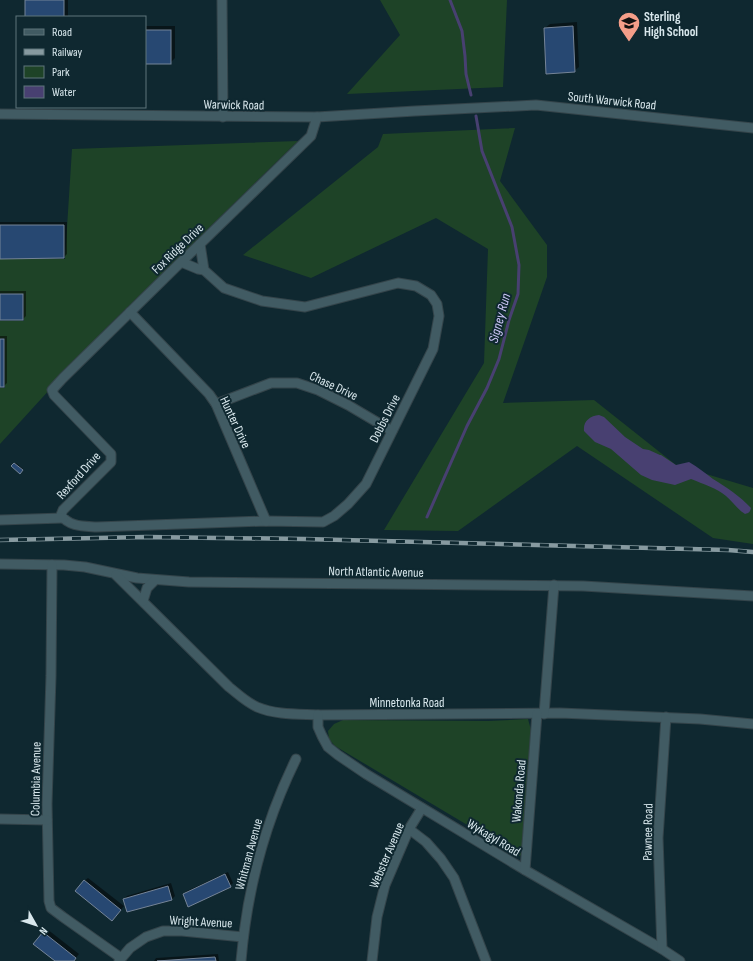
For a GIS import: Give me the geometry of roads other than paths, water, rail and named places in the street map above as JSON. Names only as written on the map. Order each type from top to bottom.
[{"type":"street","points":[[222,0],[223,117]]},
{"type":"street","name":"South Warwick Road","points":[[467,109],[536,106],[753,128]]},
{"type":"street","name":"Warwick Road","points":[[0,114],[317,117],[467,109]]},
{"type":"street","name":"Fox Ridge Drive","points":[[54,395],[52,390],[63,378],[310,136],[317,117]]},
{"type":"street","points":[[200,244],[204,270]]},
{"type":"street","name":"Dobbs Drive","points":[[0,520],[64,519],[71,524],[97,527],[266,521],[323,522],[334,516],[348,504],[366,484],[433,349],[439,316],[437,304],[431,295],[416,286],[398,283],[305,306],[262,301],[224,288],[204,270],[182,262]]},
{"type":"street","name":"Hunter Drive","points":[[130,312],[209,394],[216,404],[266,521]]},
{"type":"street","name":"Chase Drive","points":[[216,404],[271,383],[297,383],[318,390],[348,405],[392,431]]},
{"type":"street","name":"Rexford Drive","points":[[54,395],[111,454],[111,462],[63,510],[61,515],[64,519]]},
{"type":"street","name":"North Atlantic Avenue","points":[[0,564],[85,567],[115,574],[155,580],[223,583],[554,585],[753,596]]},
{"type":"street","name":"Columbia Avenue","points":[[52,565],[47,820],[49,895],[51,908],[120,960]]},
{"type":"street","name":"Minnetonka Road","points":[[115,574],[209,669],[245,700],[258,707],[282,713],[318,715],[560,713],[666,717],[753,724]]},
{"type":"street","points":[[143,601],[147,588],[155,580]]},
{"type":"street","name":"Wakonda Road","points":[[525,870],[554,585]]},
{"type":"street","name":"Wykagyl Road","points":[[318,715],[318,727],[328,747],[338,755],[422,808],[680,961]]},
{"type":"street","name":"Pawnee Road","points":[[662,949],[658,838],[666,717]]},
{"type":"street","name":"Whitman Avenue","points":[[242,961],[243,937],[256,865],[267,827],[296,758]]},
{"type":"street","name":"Webster Avenue","points":[[372,961],[377,917],[385,885],[409,829],[422,808]]},
{"type":"street","points":[[0,819],[47,820]]},
{"type":"street","points":[[409,829],[426,842],[441,859],[454,878],[486,961]]},
{"type":"street","name":"Wright Avenue","points":[[120,960],[130,948],[146,937],[163,931],[182,931],[243,937]]},
{"type":"water","points":[[599,415],[604,417],[625,437],[643,449],[661,455],[676,465],[689,462],[733,492],[751,508],[750,511],[745,514],[722,493],[710,486],[691,479],[675,485],[652,480],[641,475],[611,449],[595,442],[584,431],[586,422]]},
{"type":"waterway","name":"Signey Run","points":[[450,0],[462,31],[466,74],[471,95]]},
{"type":"waterway","name":"Signey Run","points":[[427,517],[467,426],[487,388],[499,359],[509,320],[518,294],[519,265],[512,227],[482,151],[476,116]]},
{"type":"railway","points":[[0,540],[146,537],[304,539],[728,550],[753,552]]},
{"type":"place","name":"Sterling High School","points":[[629,42]]}]
